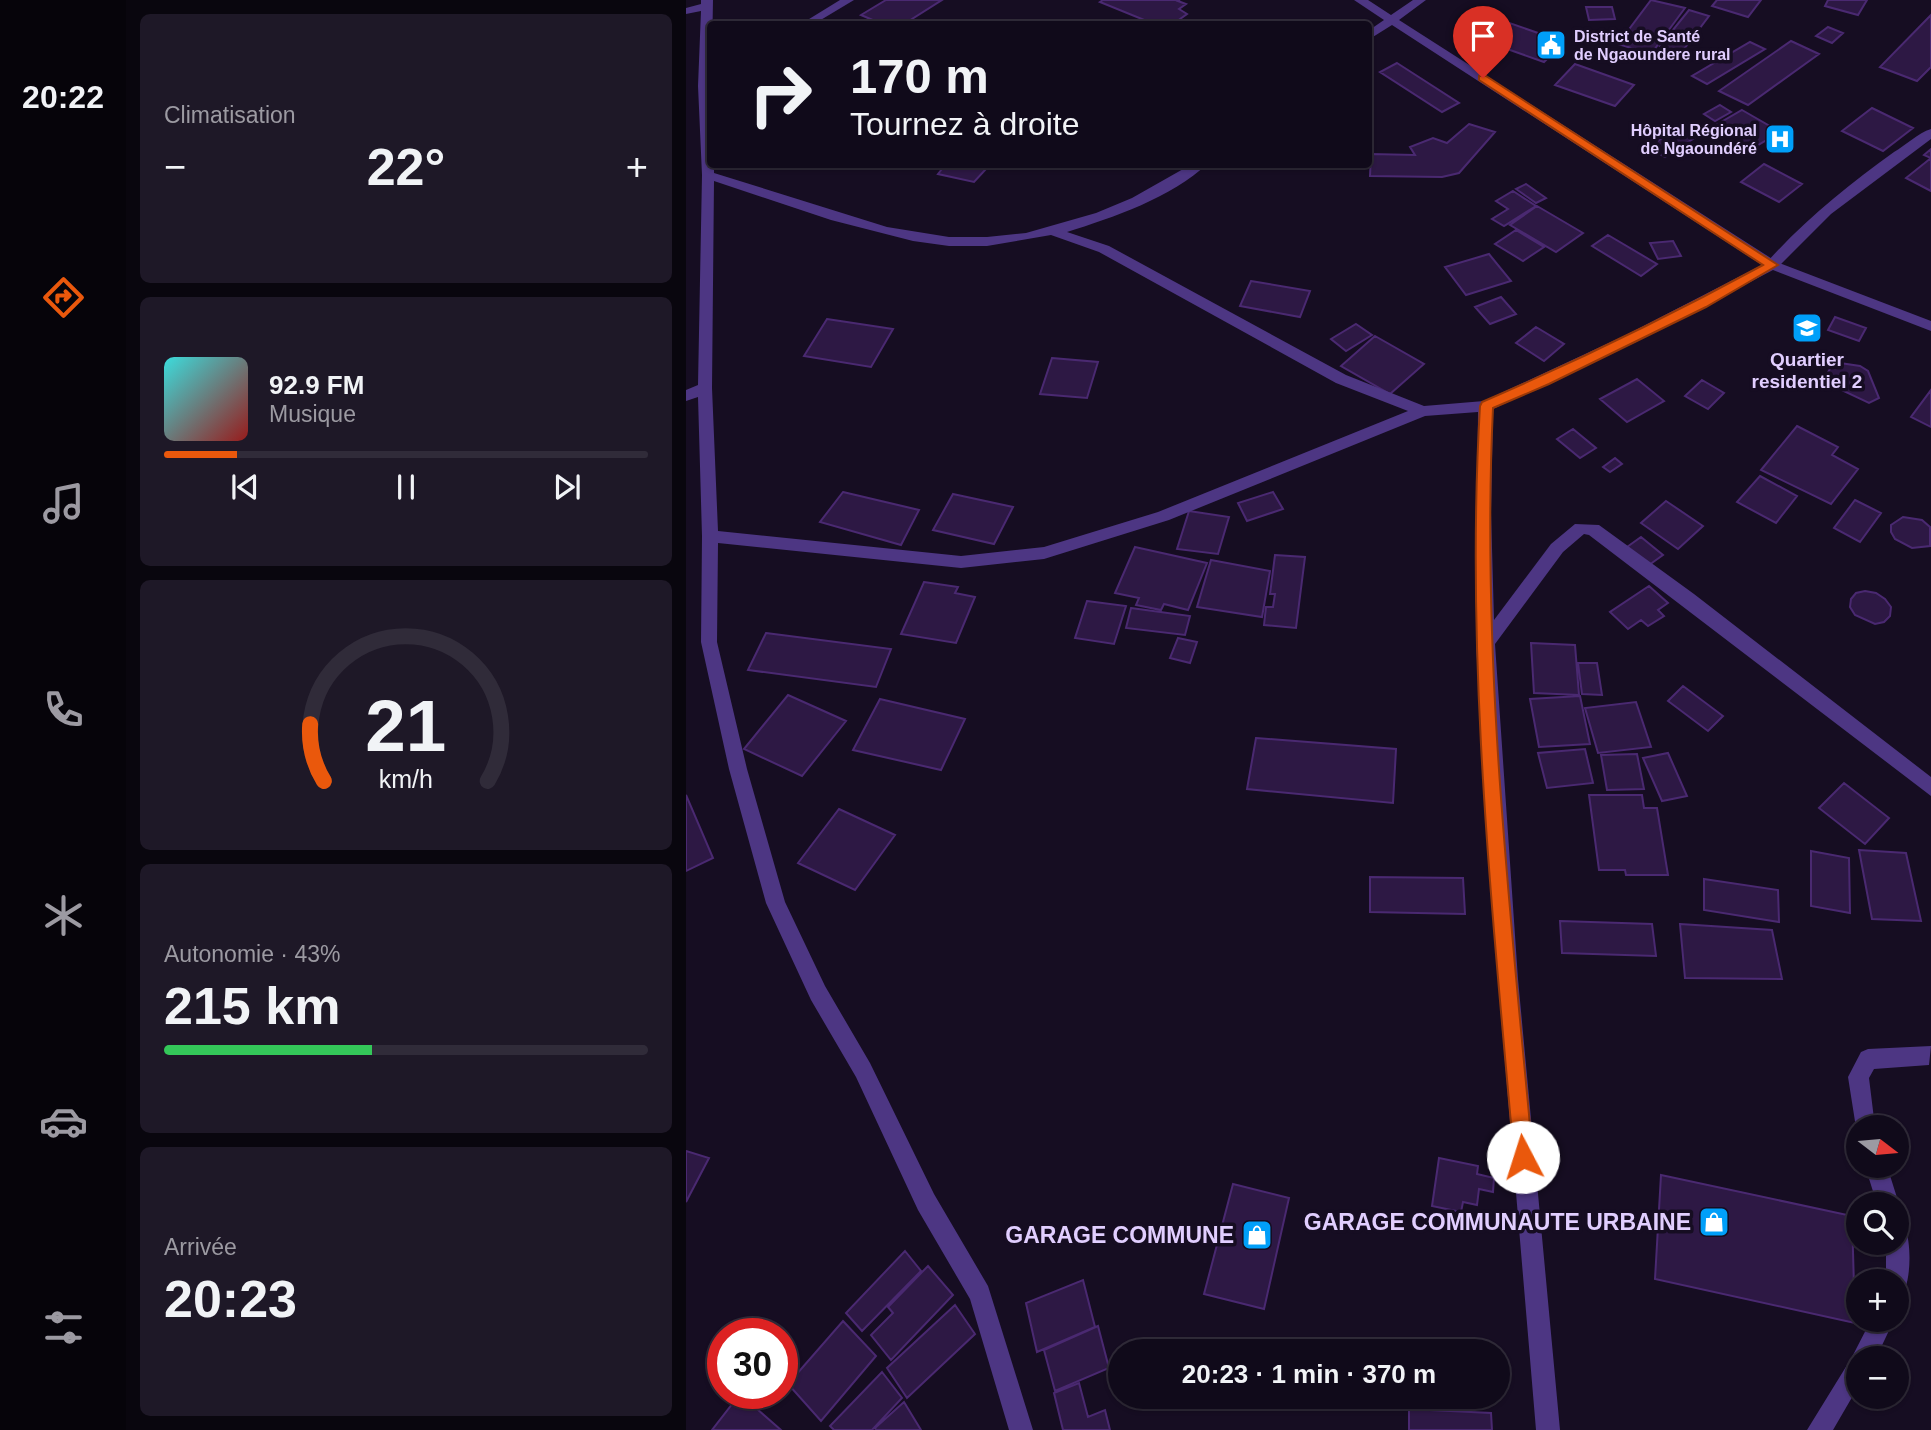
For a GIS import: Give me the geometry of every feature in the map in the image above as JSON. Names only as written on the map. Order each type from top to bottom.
[{"type":"street","points":[[812,21],[848,0]]},
{"type":"street","points":[[1360,0],[1772,265],[1931,326]]},
{"type":"street","points":[[1372,34],[1420,0]]},
{"type":"street","points":[[686,11],[707,3],[703,86],[707,157]]},
{"type":"street","points":[[710,536],[961,562],[1044,554],[1163,516],[1423,411],[1486,406],[1545,381],[1701,304],[1772,265],[1797,236],[1931,133]]},
{"type":"street","points":[[708,168],[705,388],[710,536],[709,642],[738,769],[776,903],[818,993],[863,1070],[926,1202],[980,1294],[1021,1430]]},
{"type":"street","points":[[708,175],[914,237],[978,243],[1055,232],[1169,187],[1195,168]]},
{"type":"street","points":[[1055,232],[1104,249],[1341,379],[1423,411]]},
{"type":"street","points":[[686,396],[705,388]]},
{"type":"street","points":[[1486,406],[1482,479],[1484,645],[1504,940],[1548,1430]]},
{"type":"street","points":[[1484,645],[1557,548],[1581,528],[1592,529],[1688,599],[1931,788]]},
{"type":"street","points":[[1863,1115],[1858,1077],[1868,1059],[1929,1055]]},
{"type":"street","points":[[1819,1430],[1846,1386]]},
{"type":"building","points":[[886,0],[942,0],[909,21],[875,21],[861,15]]},
{"type":"building","points":[[1180,0],[1178,1],[1186,4],[1179,9],[1187,14],[1177,21],[1147,21],[1100,2]]},
{"type":"building","points":[[1651,0],[1685,8],[1651,54],[1618,44]]},
{"type":"building","points":[[1717,0],[1761,0],[1748,17],[1712,6]]},
{"type":"building","points":[[1828,0],[1867,0],[1858,15],[1825,6]]},
{"type":"building","points":[[1586,7],[1612,7],[1615,19],[1589,20]]},
{"type":"building","points":[[1689,10],[1709,16],[1681,53],[1660,46]]},
{"type":"building","points":[[1931,15],[1931,67],[1917,81],[1880,67]]},
{"type":"building","points":[[1492,17],[1564,42],[1544,62],[1470,36]]},
{"type":"building","points":[[1828,27],[1843,33],[1832,43],[1816,36]]},
{"type":"building","points":[[1791,41],[1819,54],[1748,105],[1719,91]]},
{"type":"building","points":[[1750,42],[1765,49],[1707,84],[1692,76]]},
{"type":"building","points":[[1397,63],[1459,103],[1442,112],[1380,72]]},
{"type":"building","points":[[1575,64],[1634,85],[1615,106],[1555,85]]},
{"type":"building","points":[[1720,105],[1731,112],[1715,121],[1704,114]]},
{"type":"building","points":[[1872,108],[1913,128],[1883,151],[1842,131]]},
{"type":"building","points":[[1742,110],[1780,132],[1753,148],[1716,125]]},
{"type":"building","points":[[1469,124],[1495,132],[1459,173],[1442,177],[1370,176],[1372,154],[1415,155],[1410,147],[1433,138],[1447,143]]},
{"type":"building","points":[[1685,124],[1702,133],[1665,157],[1648,147]]},
{"type":"building","points":[[1931,149],[1931,158],[1924,155]]},
{"type":"building","points":[[1931,158],[1931,191],[1906,178]]},
{"type":"building","points":[[1764,164],[1802,184],[1779,202],[1741,182]]},
{"type":"building","points":[[943,168],[986,169],[974,182],[938,174]]},
{"type":"building","points":[[1526,184],[1546,198],[1536,203],[1516,189]]},
{"type":"building","points":[[1513,191],[1536,206],[1504,226],[1492,219],[1508,209],[1496,201]]},
{"type":"building","points":[[1537,206],[1583,233],[1556,252],[1510,225]]},
{"type":"building","points":[[1516,230],[1544,247],[1523,261],[1495,244]]},
{"type":"building","points":[[1608,235],[1657,264],[1641,276],[1592,246]]},
{"type":"building","points":[[1673,241],[1681,256],[1658,259],[1650,243]]},
{"type":"building","points":[[1489,254],[1511,281],[1466,295],[1445,267]]},
{"type":"building","points":[[1251,281],[1310,291],[1300,317],[1240,306]]},
{"type":"building","points":[[1501,297],[1516,314],[1490,324],[1475,307]]},
{"type":"building","points":[[1835,317],[1866,328],[1859,341],[1828,330]]},
{"type":"building","points":[[827,319],[893,329],[871,367],[804,356]]},
{"type":"building","points":[[1356,324],[1372,335],[1346,351],[1331,339]]},
{"type":"building","points":[[1536,327],[1564,344],[1544,361],[1516,343]]},
{"type":"building","points":[[1375,336],[1424,364],[1390,394],[1341,366]]},
{"type":"building","points":[[1052,358],[1098,362],[1087,398],[1040,394]]},
{"type":"building","points":[[1840,363],[1860,366],[1868,371],[1879,398],[1869,403],[1833,386],[1828,379],[1828,372],[1832,366]]},
{"type":"building","points":[[1637,379],[1664,401],[1627,422],[1600,399]]},
{"type":"building","points":[[1702,380],[1724,393],[1708,409],[1685,396]]},
{"type":"building","points":[[1931,390],[1931,427],[1911,417]]},
{"type":"building","points":[[1797,426],[1838,447],[1832,455],[1858,469],[1831,504],[1761,470]]},
{"type":"building","points":[[1573,429],[1596,448],[1580,458],[1557,439]]},
{"type":"building","points":[[1615,458],[1622,464],[1610,472],[1603,467]]},
{"type":"building","points":[[1760,476],[1797,496],[1776,523],[1737,502]]},
{"type":"building","points":[[843,492],[919,510],[901,545],[820,522]]},
{"type":"building","points":[[1273,492],[1283,509],[1247,521],[1238,503]]},
{"type":"building","points":[[953,494],[1013,507],[994,544],[933,530]]},
{"type":"building","points":[[1855,500],[1881,513],[1860,542],[1834,528]]},
{"type":"building","points":[[1666,501],[1703,526],[1678,549],[1641,523]]},
{"type":"building","points":[[1189,511],[1229,517],[1218,554],[1177,549]]},
{"type":"building","points":[[1903,517],[1922,520],[1930,527],[1930,546],[1912,548],[1895,539],[1891,525]]},
{"type":"building","points":[[1641,537],[1663,555],[1649,565],[1627,547]]},
{"type":"building","points":[[1135,547],[1207,563],[1188,610],[1164,604],[1161,610],[1136,605],[1139,598],[1115,593]]},
{"type":"building","points":[[1275,555],[1305,557],[1296,628],[1264,625],[1266,607],[1273,607],[1275,594],[1270,594]]},
{"type":"building","points":[[1211,560],[1270,571],[1262,617],[1197,607]]},
{"type":"building","points":[[924,582],[958,587],[955,593],[975,597],[956,643],[901,634]]},
{"type":"building","points":[[1649,586],[1668,603],[1658,610],[1664,616],[1648,626],[1641,620],[1628,629],[1610,612]]},
{"type":"building","points":[[1856,593],[1876,593],[1891,607],[1890,616],[1884,622],[1875,624],[1855,615],[1850,607],[1851,599]]},
{"type":"building","points":[[1087,601],[1126,606],[1114,644],[1075,638]]},
{"type":"building","points":[[1131,608],[1190,616],[1185,635],[1126,628]]},
{"type":"building","points":[[766,633],[891,649],[876,687],[748,670]]},
{"type":"building","points":[[1178,638],[1197,642],[1190,663],[1170,658]]},
{"type":"building","points":[[1531,643],[1575,645],[1579,695],[1534,693]]},
{"type":"building","points":[[1578,663],[1597,663],[1602,695],[1582,694]]},
{"type":"building","points":[[1683,686],[1723,716],[1708,731],[1668,701]]},
{"type":"building","points":[[788,695],[846,721],[802,776],[744,749]]},
{"type":"building","points":[[1580,696],[1590,744],[1539,747],[1530,699]]},
{"type":"building","points":[[880,699],[965,719],[941,770],[853,750]]},
{"type":"building","points":[[1636,702],[1651,747],[1598,753],[1585,708]]},
{"type":"building","points":[[1256,738],[1396,749],[1393,803],[1247,789]]},
{"type":"building","points":[[1585,749],[1593,783],[1547,788],[1538,753]]},
{"type":"building","points":[[1668,753],[1687,796],[1662,801],[1643,758]]},
{"type":"building","points":[[1637,754],[1644,789],[1607,790],[1601,755]]},
{"type":"building","points":[[1844,783],[1889,818],[1865,844],[1819,808]]},
{"type":"building","points":[[686,795],[713,858],[686,871]]},
{"type":"building","points":[[1589,795],[1642,795],[1644,808],[1657,808],[1668,875],[1626,875],[1625,870],[1599,870]]},
{"type":"building","points":[[839,809],[895,835],[855,890],[798,863]]},
{"type":"building","points":[[1859,850],[1906,853],[1921,921],[1872,919]]},
{"type":"building","points":[[1811,851],[1849,858],[1850,913],[1811,906]]},
{"type":"building","points":[[1370,877],[1463,878],[1465,914],[1370,912]]},
{"type":"building","points":[[1704,879],[1778,890],[1779,922],[1704,910]]},
{"type":"building","points":[[1560,921],[1652,924],[1656,956],[1562,953]]},
{"type":"building","points":[[1680,924],[1772,930],[1782,979],[1685,978]]},
{"type":"building","points":[[686,1151],[709,1158],[686,1202]]},
{"type":"building","points":[[1439,1158],[1478,1166],[1477,1174],[1494,1178],[1493,1192],[1479,1189],[1477,1205],[1463,1202],[1461,1212],[1432,1206]]},
{"type":"building","points":[[1661,1175],[1846,1215],[1846,1255],[1853,1255],[1853,1269],[1846,1269],[1846,1321],[1655,1279]]},
{"type":"building","points":[[1233,1184],[1289,1198],[1264,1309],[1204,1294]]},
{"type":"building","points":[[905,1251],[921,1271],[862,1331],[846,1313]]},
{"type":"building","points":[[928,1266],[953,1295],[891,1360],[871,1335],[893,1313],[888,1307]]},
{"type":"building","points":[[1083,1280],[1095,1327],[1037,1352],[1026,1303]]},
{"type":"building","points":[[955,1305],[975,1334],[907,1398],[887,1368]]},
{"type":"building","points":[[843,1321],[876,1356],[821,1421],[798,1395],[798,1373]]},
{"type":"building","points":[[1098,1326],[1108,1368],[1055,1391],[1044,1350]]},
{"type":"building","points":[[882,1372],[902,1398],[872,1430],[834,1430],[830,1426]]},
{"type":"building","points":[[1079,1383],[1088,1417],[1105,1410],[1110,1430],[1063,1430],[1054,1393]]},
{"type":"building","points":[[904,1402],[921,1430],[876,1430],[875,1428]]},
{"type":"building","points":[[728,1409],[757,1409],[781,1430],[712,1430]]},
{"type":"building","points":[[1409,1409],[1491,1413],[1492,1430],[1409,1430]]},
{"type":"place","name":"District de Santé de Ngaoundere rural","points":[[1551,45]]},
{"type":"place","name":"Hôpital Régional de Ngaoundéré","points":[[1780,139]]},
{"type":"place","name":"Quartier residentiel 2","points":[[1807,328]]},
{"type":"place","name":"GARAGE COMMUNAUTE URBAINE","points":[[1714,1222]]},
{"type":"place","name":"GARAGE COMMUNE","points":[[1257,1235]]},
{"type":"route","points":[[1483,78],[1772,265],[1701,304],[1545,381],[1486,406],[1482,479],[1484,645],[1504,940],[1523,1157]]}]
